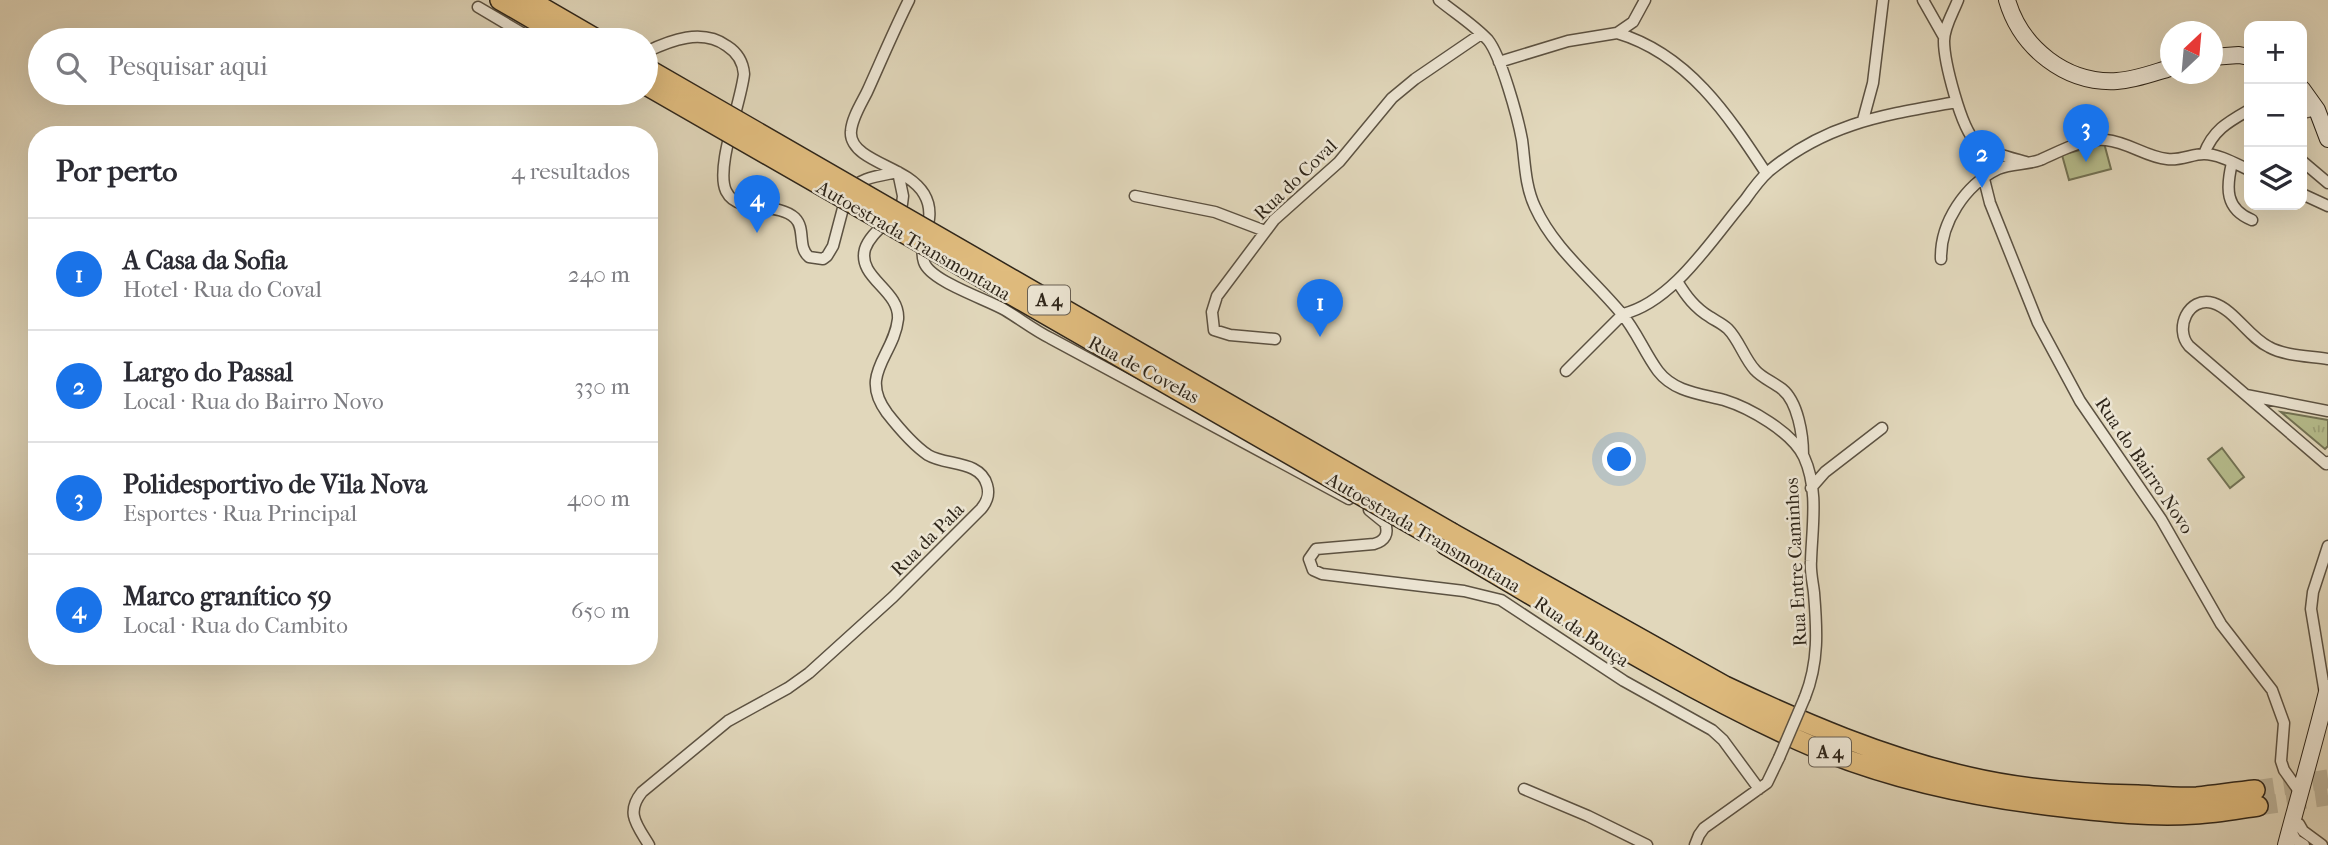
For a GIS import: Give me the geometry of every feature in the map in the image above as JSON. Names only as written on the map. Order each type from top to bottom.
[{"type":"highway","points":[[500,0],[548,28]]},
{"type":"highway","points":[[529,0],[577,28]]},
{"type":"highway","name":"Autoestrada Transmontana","points":[[658,75],[1449,539]]},
{"type":"highway","name":"Autoestrada Transmontana","points":[[658,92],[1449,539],[1725,686],[1772,708],[1863,745],[1916,762],[2019,787],[2103,794],[2257,798]]},
{"type":"main road","points":[[2007,0],[2023,36],[2048,60],[2061,68],[2106,81],[2132,79],[2160,71]]},
{"type":"main road","points":[[2223,56],[2244,56]]},
{"type":"main road","points":[[2310,112],[2328,139]]},
{"type":"main road","points":[[2297,838],[2302,780],[2312,757],[2327,693]]},
{"type":"street","name":"Rua de Covelas","points":[[909,0],[851,131],[852,140],[858,149],[916,184],[928,201],[930,218],[923,260],[927,267],[1055,342],[1370,510]]},
{"type":"street","name":"Rua Entre Caminhos","points":[[1439,0],[1481,34],[1491,45],[1499,62],[1520,130],[1528,183],[1535,208],[1565,253],[1623,314],[1659,372],[1665,379],[1691,393],[1726,401],[1749,410],[1782,431],[1796,443],[1803,455],[1808,468],[1815,516],[1811,562],[1817,655],[1813,676],[1779,758],[1769,779],[1759,789]]},
{"type":"street","points":[[1499,62],[1568,41],[1617,33],[1627,28],[1636,18],[1645,0]]},
{"type":"street","points":[[1863,120],[1873,83],[1883,0]]},
{"type":"street","points":[[1923,0],[1944,37],[1956,102],[1975,141],[2026,162]]},
{"type":"street","points":[[1944,37],[1958,0]]},
{"type":"street","points":[[478,7],[514,28]]},
{"type":"street","points":[[1636,18],[1636,31],[1642,43]]},
{"type":"street","points":[[1617,33],[1668,58],[1702,85],[1766,173]]},
{"type":"street","name":"Rua do Coval","points":[[1275,339],[1226,335],[1217,331],[1212,325],[1213,305],[1217,296],[1280,214],[1343,158],[1392,98],[1481,34]]},
{"type":"street","points":[[658,47],[679,39],[700,37],[721,42],[738,55],[744,65],[744,74],[724,167],[725,189],[733,200],[741,204],[780,211],[794,217],[800,226],[803,251],[809,257],[823,259],[831,252],[847,193],[853,186],[865,179],[898,172]]},
{"type":"street","points":[[1566,371],[1623,314],[1648,305],[1677,281],[1766,173],[1806,144],[1863,120],[1956,102]]},
{"type":"street","points":[[2204,154],[2210,140],[2221,126],[2244,113]]},
{"type":"street","points":[[1941,259],[1942,235],[1949,219],[1965,196],[1984,179],[1998,169],[2038,161],[2072,145],[2097,140],[2122,143],[2166,159],[2204,154],[2244,168]]},
{"type":"street","points":[[2232,163],[2229,180],[2233,206],[2237,213],[2252,220]]},
{"type":"street","points":[[2307,166],[2328,185]]},
{"type":"street","name":"Rua da Pala","points":[[649,845],[633,816],[635,804],[642,792],[730,720],[788,688],[814,669],[900,590],[987,500],[988,485],[980,473],[926,453],[890,417],[877,394],[876,375],[898,315],[893,301],[866,266],[865,252],[869,241],[902,204],[898,172]]},
{"type":"street","points":[[2328,172],[2328,185]]},
{"type":"street","name":"Rua do Bairro Novo","points":[[1984,179],[1990,203],[2038,323],[2080,401],[2180,549],[2221,624],[2272,690],[2284,723],[2281,761],[2284,770],[2302,780]]},
{"type":"street","points":[[1135,196],[1215,212],[1265,231]]},
{"type":"street","points":[[2307,196],[2328,206]]},
{"type":"street","points":[[1677,281],[1696,307],[1728,330],[1757,372],[1785,391],[1803,440],[1803,455]]},
{"type":"street","points":[[2328,359],[2272,349],[2219,306],[2208,302],[2194,306],[2183,323],[2184,340],[2243,394],[2326,464],[2328,462]]},
{"type":"street","points":[[2243,394],[2328,411]]},
{"type":"street","points":[[1811,488],[1825,472],[1882,428]]},
{"type":"street","name":"Rua da Bouça","points":[[1370,510],[1385,523],[1386,533],[1382,541],[1316,549],[1309,559],[1312,570],[1322,574],[1472,592],[1501,600],[1624,681],[1712,730],[1723,740],[1759,789]]},
{"type":"street","points":[[2327,693],[2311,609],[2328,546]]},
{"type":"street","points":[[1524,789],[1647,845]]},
{"type":"street","points":[[1695,845],[1704,828],[1759,789]]},
{"type":"street","points":[[2297,838],[2322,845]]},
{"type":"green space","points":[[2104,143],[2111,169],[2069,180],[2062,155]]},
{"type":"green space","points":[[2281,412],[2328,420],[2328,446],[2325,449]]},
{"type":"green space","points":[[2222,448],[2244,477],[2230,488],[2208,459]]},
{"type":"tunnel","points":[[2255,790],[2328,779]]},
{"type":"tunnel","points":[[2258,806],[2328,796]]},
{"type":"place","name":"Polidesportivo de Vila Nova","points":[[2086,162]]},
{"type":"place","name":"Largo do Passal","points":[[1982,188]]},
{"type":"place","name":"Marco granítico 59","points":[[757,233]]},
{"type":"place","name":"A Casa da Sofia","points":[[1320,337]]}]
